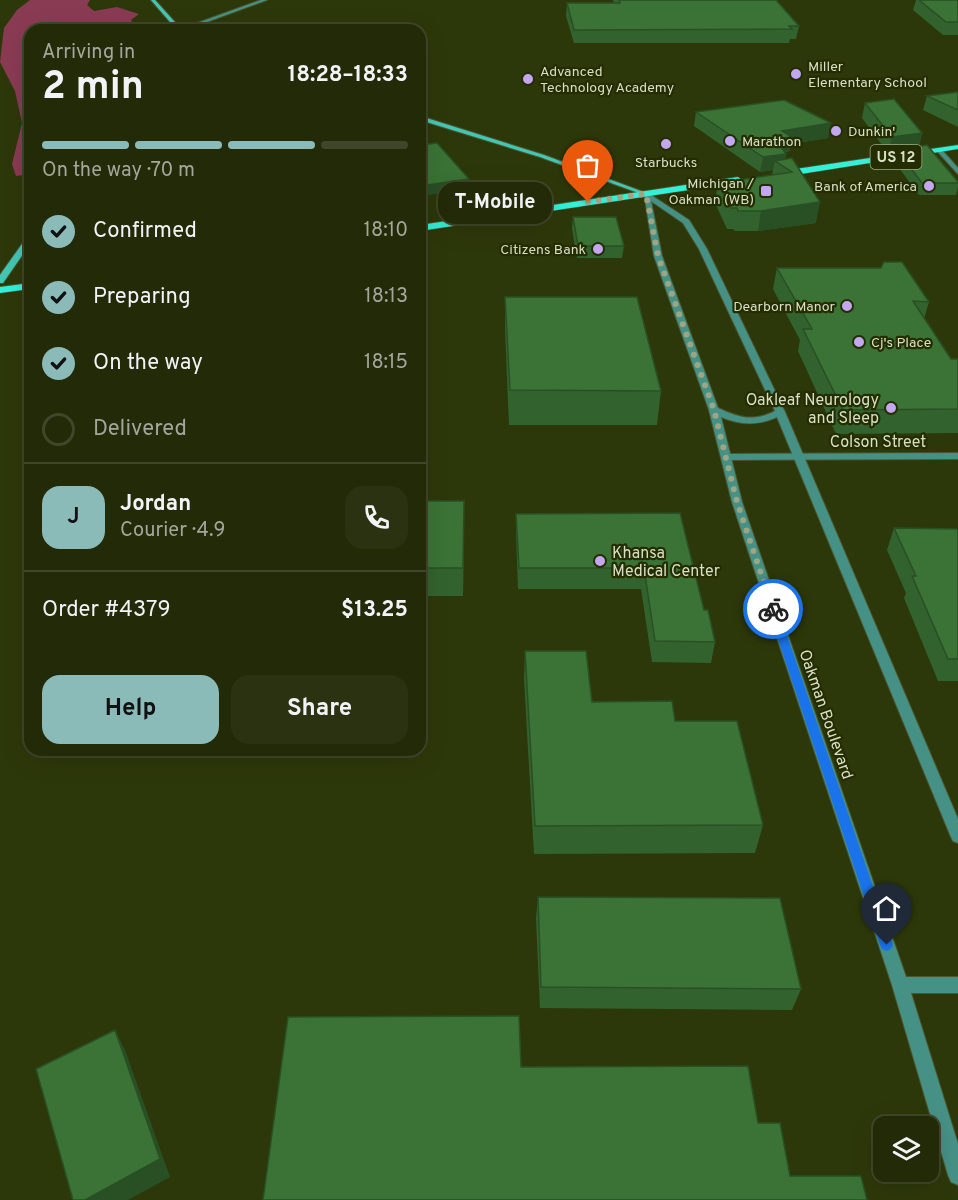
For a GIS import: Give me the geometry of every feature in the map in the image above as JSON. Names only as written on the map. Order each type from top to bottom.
[{"type":"main road","points":[[153,0],[175,24]]},
{"type":"main road","points":[[426,120],[542,156],[646,194]]},
{"type":"main road","name":"US 12","points":[[773,175],[958,147]]},
{"type":"main road","points":[[426,227],[744,179]]},
{"type":"main road","points":[[0,281],[24,247]]},
{"type":"main road","points":[[0,290],[24,287]]},
{"type":"street","points":[[197,24],[265,0]]},
{"type":"street","points":[[939,150],[958,172]]},
{"type":"street","points":[[646,194],[686,222],[703,249],[780,412],[958,837]]},
{"type":"street","name":"Oakman Boulevard","points":[[646,194],[658,256],[714,410],[737,502],[900,985],[958,1175]]},
{"type":"street","points":[[714,410],[732,419],[748,422],[766,420],[780,412]]},
{"type":"street","name":"Colson Street","points":[[726,457],[958,456]]},
{"type":"street","points":[[900,985],[958,985]]},
{"type":"shaded area","points":[[30,0],[90,0],[87,5],[94,11],[117,7],[139,14],[131,20],[133,24],[24,24],[24,175],[16,176],[12,164],[22,123],[15,91],[0,62],[4,28],[17,10]]},
{"type":"building","name":"Advanced Technology Academy","points":[[619,0],[776,0],[799,26],[789,26],[792,29],[574,30],[567,3],[620,3]]},
{"type":"building","points":[[919,0],[958,0],[958,22],[946,22]]},
{"type":"building","points":[[958,92],[958,110],[927,96]]},
{"type":"building","points":[[894,99],[922,133],[892,137],[865,103]]},
{"type":"building","points":[[784,100],[831,123],[782,131],[792,137],[776,139],[786,154],[763,157],[696,112]]},
{"type":"building","points":[[437,143],[469,179],[426,185],[426,144]]},
{"type":"building","points":[[927,145],[958,183],[922,183],[897,150]]},
{"type":"building","points":[[792,158],[820,202],[761,211],[738,211],[737,208],[731,208],[718,183],[792,172],[775,161]]},
{"type":"building","points":[[573,217],[616,217],[624,246],[578,246]]},
{"type":"building","points":[[884,262],[902,262],[929,302],[913,301],[951,359],[958,359],[958,409],[843,410],[803,329],[812,329],[777,268],[881,268]]},
{"type":"building","points":[[505,297],[637,297],[661,391],[510,390]]},
{"type":"building","points":[[426,501],[464,501],[463,568],[426,568]]},
{"type":"building","points":[[680,513],[704,610],[708,610],[715,642],[655,641],[644,568],[519,568],[516,514]]},
{"type":"building","points":[[894,528],[958,529],[958,659],[948,659],[912,576],[916,576]]},
{"type":"building","points":[[525,651],[586,651],[592,702],[672,701],[675,721],[737,721],[763,825],[535,826]]},
{"type":"building","points":[[538,897],[780,898],[801,989],[541,987]]},
{"type":"building","points":[[519,1016],[521,1067],[748,1066],[758,1123],[780,1123],[790,1176],[861,1176],[867,1200],[263,1200],[288,1017]]},
{"type":"building","points":[[115,1030],[160,1159],[85,1200],[73,1200],[36,1069]]},
{"type":"way so far","points":[[588,202],[646,194],[658,256],[714,410],[737,502],[773,609]]},
{"type":"place","name":"Miller Elementary School","points":[[796,74]]},
{"type":"place","name":"Advanced Technology Academy","points":[[528,79]]},
{"type":"place","name":"Dunkin'","points":[[836,131]]},
{"type":"place","name":"Marathon","points":[[730,141]]},
{"type":"place","name":"Starbucks","points":[[666,144]]},
{"type":"place","name":"Bank of America","points":[[929,186]]},
{"type":"place","name":"Michigan / Oakman (WB)","points":[[766,191]]},
{"type":"place","name":"T-Mobile","points":[[588,202]]},
{"type":"place","name":"Citizens Bank","points":[[598,249]]},
{"type":"place","name":"Dearborn Manor","points":[[847,306]]},
{"type":"place","name":"Cj's Place","points":[[859,342]]},
{"type":"place","name":"Oakleaf Neurology and Sleep","points":[[891,408]]},
{"type":"place","name":"Khansa Medical Center","points":[[600,561]]},
{"type":"route","points":[[773,609],[887,945]]}]
